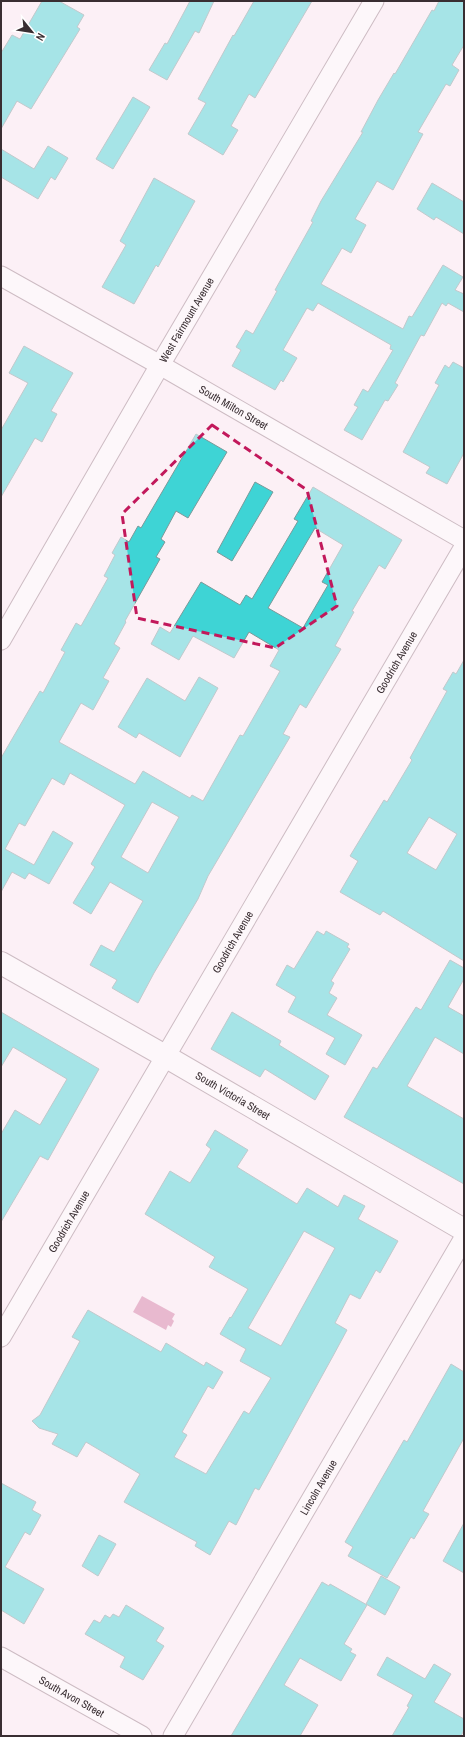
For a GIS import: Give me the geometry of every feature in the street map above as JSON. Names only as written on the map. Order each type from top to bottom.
[{"type":"street","name":"West Fairmount Avenue","points":[[1,640],[160,365],[374,1]]},
{"type":"street","name":"South Milton Street","points":[[1,276],[160,365],[464,540]]},
{"type":"street","name":"Goodrich Avenue","points":[[1,1337],[464,547]]},
{"type":"street","name":"South Victoria Street","points":[[1,963],[165,1056],[464,1230]]},
{"type":"street","name":"Lincoln Avenue","points":[[173,1736],[464,1238]]},
{"type":"street","name":"South Avon Street","points":[[1,1657],[142,1736]]},
{"type":"highlighted area","points":[[212,425],[307,490],[337,606],[275,648],[137,618],[122,514]]},
{"type":"shaded area","points":[[142,1296],[175,1314],[172,1319],[174,1321],[171,1327],[168,1325],[166,1330],[133,1312]]},
{"type":"building","points":[[42,1],[59,1],[84,15],[77,27],[80,29],[31,109],[17,101],[1,129],[1,53],[12,35],[20,39]]},
{"type":"building","points":[[190,1],[214,1],[199,33],[195,31],[167,80],[149,70],[165,43],[167,44]]},
{"type":"building","points":[[254,1],[312,1],[255,98],[249,94],[231,126],[238,130],[223,155],[188,134],[206,103],[198,99],[233,35],[234,36]]},
{"type":"building","points":[[439,1],[464,1],[464,45],[452,65],[459,70],[450,86],[446,84],[418,132],[423,134],[393,190],[377,181],[355,219],[366,225],[351,253],[342,248],[321,284],[403,329],[409,316],[412,317],[443,265],[463,277],[455,290],[464,294],[464,312],[448,303],[446,306],[442,303],[424,336],[421,335],[395,383],[398,385],[388,401],[385,400],[362,440],[344,430],[358,407],[354,405],[363,389],[368,392],[393,350],[390,349],[391,345],[318,303],[313,311],[307,308],[283,350],[297,358],[283,382],[281,380],[275,390],[232,366],[241,350],[236,347],[246,330],[253,334],[277,291],[275,290],[313,222],[311,221],[321,201],[363,132],[361,132],[378,100],[394,73],[395,74],[432,10],[434,11]]},
{"type":"building","points":[[133,97],[150,107],[113,169],[96,159]]},
{"type":"building","points":[[48,146],[68,158],[55,180],[51,177],[38,199],[1,177],[1,149],[34,169]]},
{"type":"building","points":[[154,178],[195,201],[158,267],[156,265],[134,304],[102,287],[126,245],[120,241]]},
{"type":"building","points":[[432,183],[464,202],[464,234],[436,217],[434,220],[417,209]]},
{"type":"building","points":[[24,346],[73,373],[51,411],[57,414],[42,442],[35,438],[1,497],[1,430],[28,383],[9,373]]},
{"type":"building","points":[[453,362],[464,368],[464,453],[447,484],[426,473],[430,467],[403,452],[439,385],[435,383],[445,365],[449,368]]},
{"type":"building","points":[[196,434],[227,452],[188,518],[176,511],[161,539],[165,542],[156,557],[160,559],[125,621],[126,622],[114,644],[120,648],[103,678],[109,681],[93,710],[81,703],[59,742],[135,784],[143,771],[190,798],[192,795],[203,801],[240,735],[243,736],[280,671],[270,666],[279,650],[249,632],[234,658],[193,636],[179,660],[151,644],[160,627],[170,633],[201,582],[240,605],[246,595],[252,599],[298,521],[294,519],[313,487],[402,540],[385,569],[379,565],[352,611],[354,612],[335,646],[341,649],[306,708],[300,704],[283,734],[290,737],[208,876],[198,899],[138,1003],[112,988],[117,980],[90,965],[101,945],[114,952],[143,901],[110,882],[91,914],[73,903],[95,867],[91,864],[125,805],[70,773],[64,785],[52,778],[25,826],[19,823],[5,849],[34,865],[53,831],[73,843],[49,884],[29,873],[25,879],[12,872],[1,892],[1,758],[40,691],[43,693],[65,652],[61,650],[76,623],[81,626],[108,578],[104,576],[115,555],[112,553],[121,537],[129,542],[138,526],[141,528]],"holes":[[[315,528],[343,545],[322,582],[328,585],[303,628],[268,608]],[[152,802],[179,817],[148,873],[121,857]]]},
{"type":"building","points":[[255,482],[273,492],[232,561],[217,552]]},
{"type":"building","points":[[464,660],[464,961],[383,911],[380,915],[340,892],[358,861],[350,856],[384,800],[387,802],[412,760],[410,758],[447,691],[443,689],[453,672],[456,674]],"holes":[[[429,817],[457,834],[436,870],[407,853]]]},
{"type":"building","points":[[199,677],[218,688],[180,757],[139,733],[136,738],[118,727],[147,678],[185,701]]},
{"type":"building","points":[[317,931],[324,935],[326,931],[349,944],[347,947],[350,949],[331,981],[334,983],[329,993],[337,998],[327,1015],[362,1035],[345,1065],[326,1054],[335,1038],[288,1012],[296,997],[276,985],[287,965],[294,969]]},
{"type":"building","points":[[450,960],[464,968],[464,979],[448,1007],[464,1016],[464,1054],[435,1037],[407,1086],[464,1119],[464,1184],[344,1117],[373,1067],[377,1069],[416,1007],[421,1010]]},
{"type":"building","points":[[1,1012],[99,1069],[48,1160],[40,1156],[1,1222],[1,1134],[15,1110],[40,1125],[67,1079],[13,1047],[1,1067]]},
{"type":"building","points":[[232,1012],[281,1041],[279,1045],[329,1076],[315,1100],[265,1069],[260,1077],[211,1049]]},
{"type":"building","points":[[215,1130],[248,1150],[237,1167],[297,1204],[307,1188],[338,1207],[344,1195],[365,1206],[358,1219],[398,1241],[380,1273],[376,1270],[360,1299],[350,1294],[335,1323],[347,1330],[259,1490],[255,1488],[236,1525],[229,1521],[210,1555],[195,1546],[197,1542],[124,1502],[140,1474],[86,1442],[77,1457],[52,1444],[58,1434],[39,1428],[32,1421],[40,1415],[80,1341],[72,1337],[88,1310],[161,1352],[166,1343],[204,1366],[206,1362],[223,1372],[213,1389],[208,1386],[182,1432],[187,1435],[174,1457],[206,1474],[244,1411],[249,1414],[271,1378],[240,1361],[246,1349],[220,1334],[248,1289],[209,1267],[215,1257],[145,1214],[170,1171],[190,1183],[211,1149],[206,1145]],"holes":[[[304,1231],[335,1248],[281,1346],[248,1328]]]},
{"type":"building","points":[[451,1364],[464,1372],[464,1438],[423,1511],[429,1514],[414,1539],[411,1537],[387,1578],[348,1556],[353,1547],[345,1542],[404,1440],[407,1442]]},
{"type":"building","points":[[1,1483],[36,1502],[32,1510],[41,1515],[30,1535],[25,1532],[5,1567],[44,1589],[24,1624],[1,1610]]},
{"type":"building","points":[[464,1523],[464,1573],[443,1561]]},
{"type":"building","points":[[99,1535],[116,1544],[98,1576],[82,1566]]},
{"type":"building","points":[[381,1576],[400,1587],[385,1615],[366,1604]]},
{"type":"building","points":[[322,1582],[329,1586],[330,1584],[367,1605],[344,1644],[352,1649],[350,1652],[356,1655],[341,1681],[300,1658],[284,1685],[318,1705],[300,1736],[231,1736]]},
{"type":"building","points":[[126,1605],[164,1628],[156,1641],[164,1646],[143,1680],[120,1667],[125,1657],[85,1634],[94,1620],[100,1623],[105,1615],[110,1618],[113,1614],[119,1617]]},
{"type":"building","points":[[387,1657],[425,1679],[434,1664],[451,1674],[434,1702],[464,1719],[464,1730],[461,1736],[392,1736],[409,1707],[407,1706],[413,1695],[377,1675]]}]
